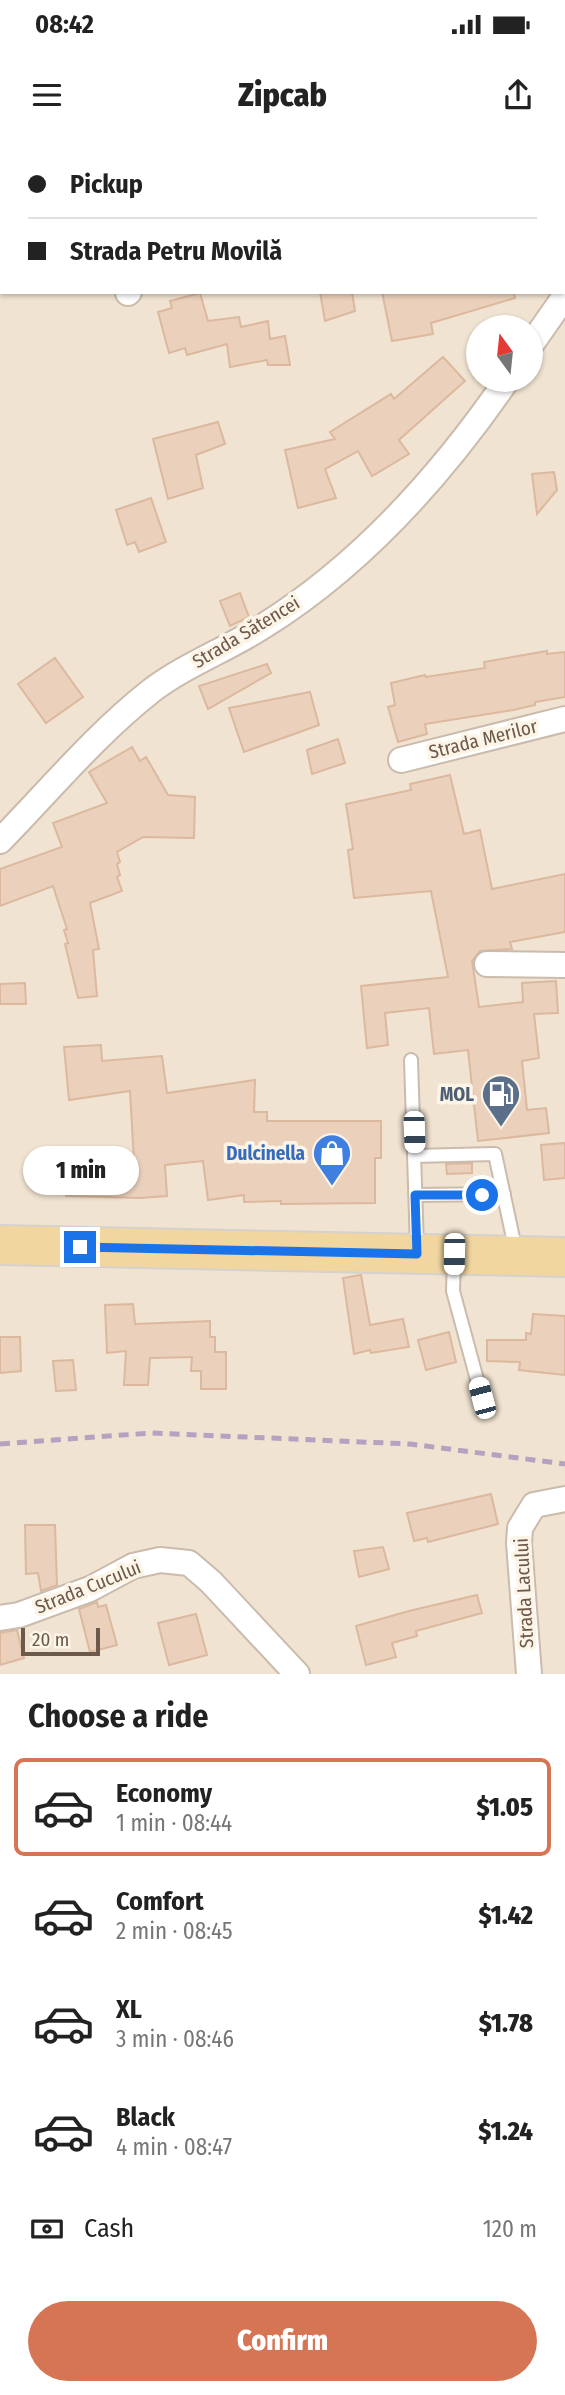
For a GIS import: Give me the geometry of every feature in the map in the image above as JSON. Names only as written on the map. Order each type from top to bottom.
[{"type":"main road","points":[[0,1245],[565,1257]]},
{"type":"street","points":[[543,327],[565,296]]},
{"type":"street","name":"Strada Sătencei","points":[[0,841],[67,770],[152,691],[192,664],[261,628],[344,566],[394,520],[434,477],[499,392]]},
{"type":"street","name":"Strada Merilor","points":[[401,760],[565,719]]},
{"type":"street","points":[[487,964],[565,965]]},
{"type":"street","name":"Strada Lacului","points":[[529,1674],[520,1528],[534,1505],[565,1499]]},
{"type":"street","name":"Strada Cucului","points":[[0,1618],[19,1615],[90,1589],[134,1566],[160,1560],[189,1563],[211,1582],[297,1674]]},
{"type":"lane","points":[[411,1060],[417,1254]]},
{"type":"lane","points":[[414,1156],[495,1154],[517,1256]]},
{"type":"lane","points":[[415,1195],[504,1194]]},
{"type":"lane","points":[[454,1254],[453,1291],[482,1398]]},
{"type":"shaded area","points":[[0,294],[565,294],[565,1674],[0,1674]]},
{"type":"building","points":[[200,294],[208,321],[239,317],[241,327],[268,321],[270,339],[285,336],[290,365],[268,365],[267,360],[230,367],[227,344],[187,355],[185,348],[169,353],[158,312],[172,308],[170,301]]},
{"type":"building","points":[[320,294],[352,294],[355,311],[325,321]]},
{"type":"building","points":[[382,294],[514,294],[515,298],[431,323],[433,334],[392,341]]},
{"type":"building","points":[[443,357],[465,381],[399,440],[409,454],[372,476],[358,451],[325,469],[336,498],[298,508],[285,450],[335,439],[330,432],[391,394],[394,399]]},
{"type":"building","points":[[218,422],[225,444],[196,455],[203,488],[168,499],[153,439]]},
{"type":"building","points":[[554,472],[557,490],[537,514],[532,474]]},
{"type":"building","points":[[151,498],[166,542],[139,552],[135,542],[127,545],[116,510]]},
{"type":"building","points":[[240,593],[249,617],[230,626],[220,601]]},
{"type":"building","points":[[547,651],[547,654],[565,652],[565,697],[535,702],[535,705],[513,710],[425,724],[427,734],[398,742],[388,707],[395,705],[391,683],[425,675],[426,677],[485,668],[484,662]]},
{"type":"building","points":[[55,658],[83,697],[46,723],[18,684]]},
{"type":"building","points":[[267,664],[271,673],[208,709],[199,686]]},
{"type":"building","points":[[310,692],[319,725],[244,752],[229,708]]},
{"type":"building","points":[[338,739],[345,763],[312,774],[307,750]]},
{"type":"building","points":[[132,747],[140,761],[146,757],[168,795],[195,797],[194,838],[143,837],[117,852],[120,875],[117,877],[122,891],[90,903],[99,949],[93,950],[97,996],[78,998],[65,944],[68,943],[64,930],[67,929],[53,886],[0,906],[0,869],[62,847],[53,823],[107,803],[89,772]]},
{"type":"building","points":[[450,775],[464,834],[480,830],[492,889],[565,874],[565,932],[510,942],[512,949],[480,951],[472,961],[479,1007],[523,1002],[522,983],[556,981],[558,1013],[534,1014],[539,1058],[522,1061],[527,1110],[546,1108],[549,1133],[478,1141],[468,1050],[434,1054],[429,1008],[385,1013],[388,1045],[367,1048],[361,986],[448,977],[431,891],[354,898],[348,850],[353,849],[346,804],[411,790],[410,784]]},
{"type":"building","points":[[25,983],[26,1004],[0,1004],[0,984]]},
{"type":"building","points":[[101,1045],[102,1061],[162,1056],[167,1093],[255,1080],[254,1112],[267,1112],[267,1121],[381,1121],[381,1158],[375,1158],[375,1203],[244,1202],[244,1195],[208,1200],[203,1161],[165,1165],[167,1196],[66,1196],[67,1159],[134,1161],[130,1091],[69,1100],[64,1047]]},
{"type":"building","points":[[565,1143],[565,1178],[544,1180],[541,1145]]},
{"type":"building","points":[[472,1163],[472,1173],[447,1174],[446,1164]]},
{"type":"building","points":[[361,1275],[370,1325],[403,1319],[409,1347],[354,1354],[343,1278]]},
{"type":"building","points":[[133,1304],[135,1324],[210,1321],[210,1337],[215,1337],[215,1352],[226,1352],[226,1389],[201,1389],[201,1371],[191,1371],[192,1357],[150,1358],[148,1385],[124,1385],[126,1351],[107,1353],[105,1305]]},
{"type":"building","points":[[533,1314],[565,1316],[565,1375],[519,1370],[520,1362],[487,1361],[487,1340],[526,1340],[526,1333],[531,1334]]},
{"type":"building","points":[[449,1332],[456,1362],[426,1370],[418,1340]]},
{"type":"building","points":[[0,1337],[20,1337],[21,1371],[0,1373]]},
{"type":"building","points":[[73,1360],[76,1390],[56,1391],[53,1361]]},
{"type":"building","points":[[491,1494],[498,1524],[428,1542],[427,1538],[414,1541],[407,1513]]},
{"type":"building","points":[[25,1525],[55,1525],[57,1585],[41,1591],[38,1573],[26,1574]]},
{"type":"building","points":[[383,1547],[389,1569],[359,1577],[354,1551]]},
{"type":"building","points":[[477,1595],[482,1613],[416,1631],[417,1636],[392,1643],[396,1657],[366,1665],[356,1626]]},
{"type":"building","points":[[97,1602],[98,1607],[106,1605],[117,1645],[90,1652],[79,1609]]},
{"type":"building","points":[[196,1614],[207,1655],[169,1665],[158,1623]]},
{"type":"building","points":[[17,1630],[24,1658],[0,1665],[0,1633]]},
{"type":"railway","points":[[0,1444],[151,1433],[410,1444],[565,1464]]},
{"type":"place","name":"MOL","points":[[501,1128]]},
{"type":"place","name":"Dulcinella","points":[[332,1187]]},
{"type":"route","points":[[80,1247],[417,1254],[415,1195],[482,1195]]}]
